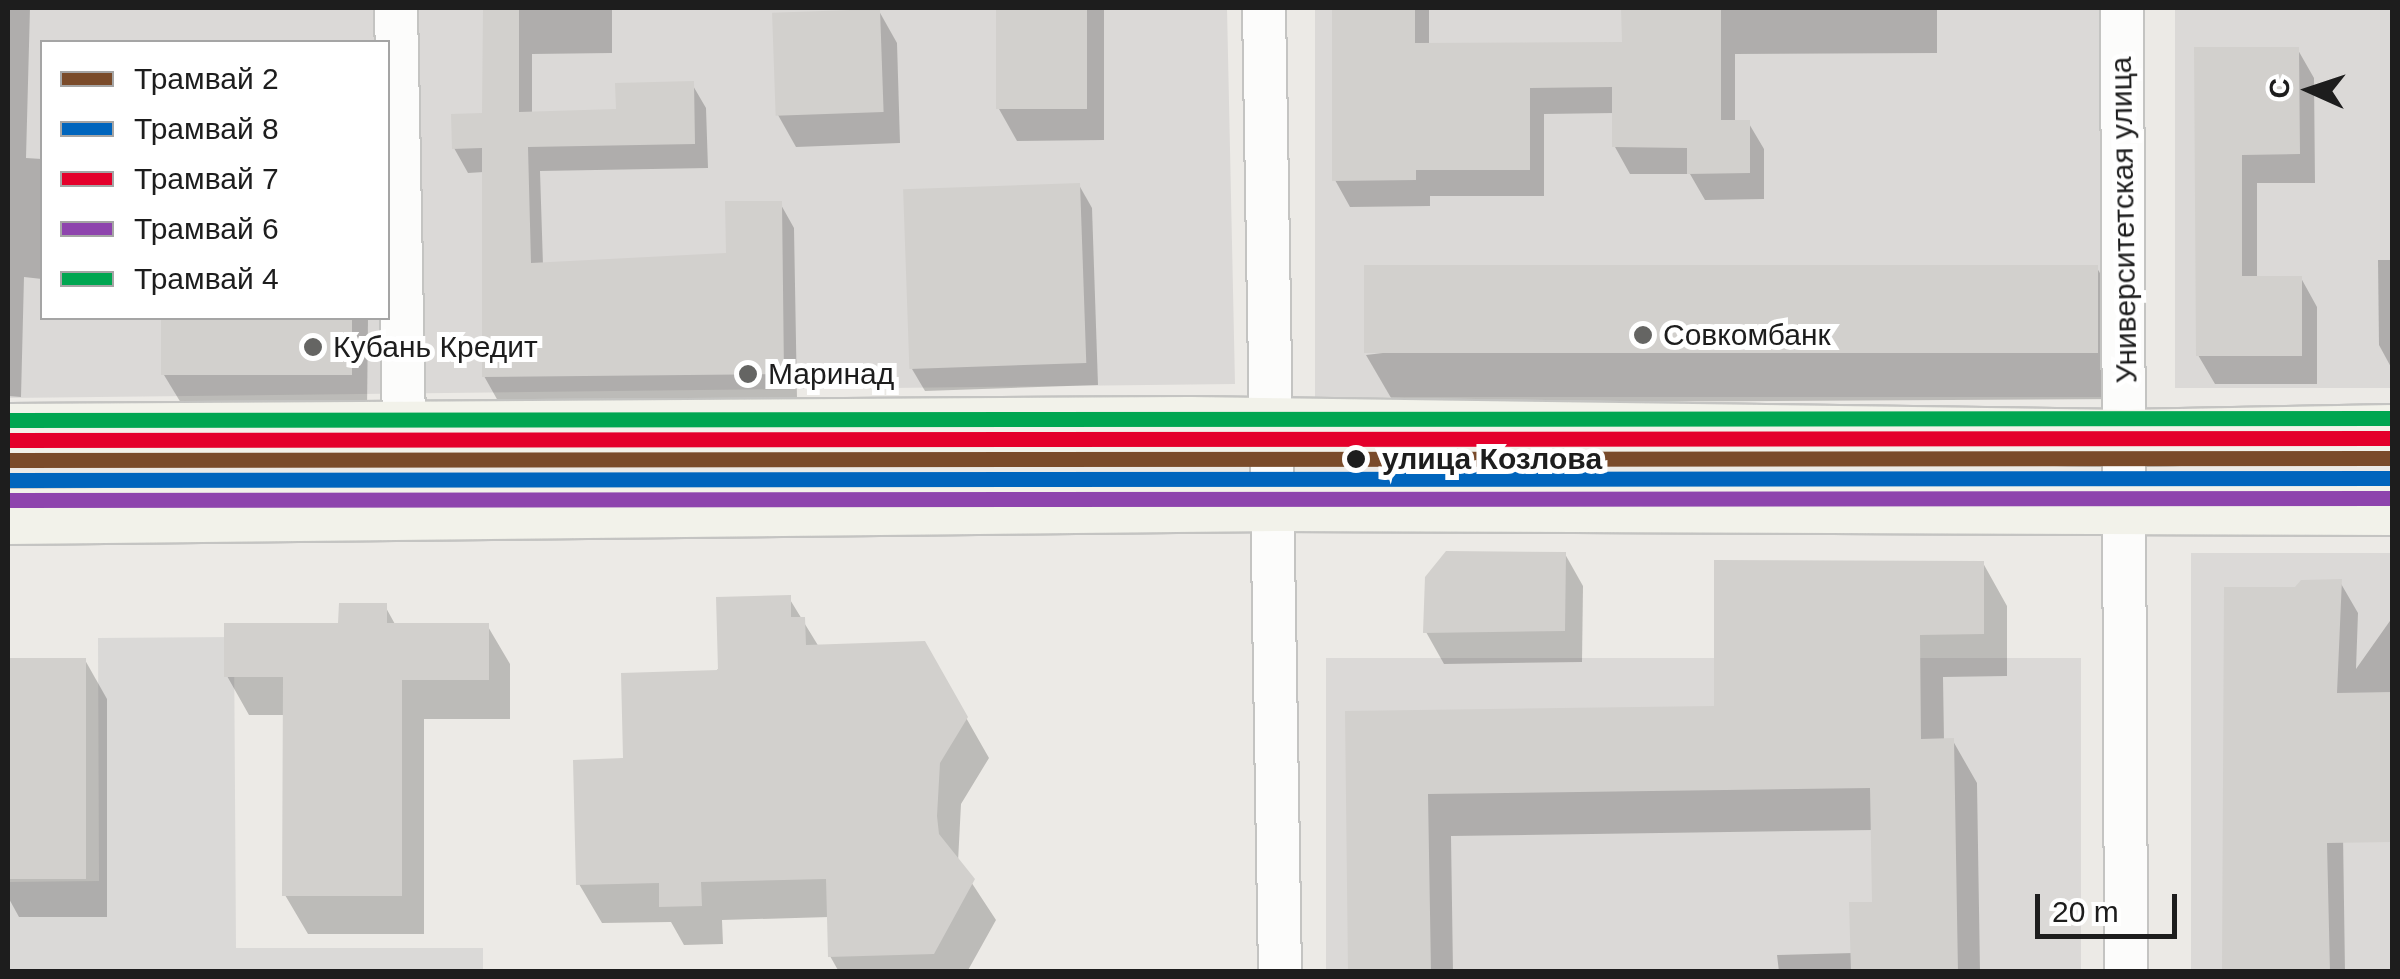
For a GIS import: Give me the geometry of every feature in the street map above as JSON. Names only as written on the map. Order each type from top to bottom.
[{"type":"street","points":[[396,8],[404,431]]},
{"type":"street","points":[[1264,8],[1277,503],[1280,972]]},
{"type":"street","name":"Университетская улица","points":[[2122,8],[2126,972]]},
{"type":"street","points":[[8,431],[1273,424],[2126,437],[2392,432]]},
{"type":"street","points":[[8,516],[1277,503],[2392,507]]},
{"type":"shaded area","points":[[8,8],[1227,8],[1235,384],[8,398]]},
{"type":"shaded area","points":[[1315,8],[2106,8],[2106,397],[1315,397]]},
{"type":"shaded area","points":[[2175,8],[2392,8],[2392,388],[2175,388]]},
{"type":"shaded area","points":[[2191,553],[2392,553],[2392,971],[2191,971]]},
{"type":"shaded area","points":[[234,637],[236,948],[483,948],[483,971],[8,971],[8,882],[99,881],[98,638]]},
{"type":"shaded area","points":[[1326,658],[2081,658],[2081,971],[1326,971]]},
{"type":"building","points":[[483,8],[519,8],[519,112],[616,109],[615,83],[694,81],[695,144],[528,147],[531,263],[726,253],[725,201],[782,201],[784,374],[482,377],[482,148],[452,149],[451,114],[482,113]]},
{"type":"building","points":[[996,8],[1087,8],[1087,109],[996,109]]},
{"type":"building","points":[[1332,8],[1415,8],[1415,43],[1622,42],[1621,8],[1721,8],[1721,120],[1750,120],[1750,173],[1687,174],[1687,148],[1612,147],[1612,87],[1530,88],[1530,170],[1416,170],[1416,180],[1332,181]]},
{"type":"building","points":[[880,9],[884,112],[776,116],[772,13]]},
{"type":"building","points":[[2194,47],[2299,47],[2300,154],[2242,155],[2242,276],[2302,276],[2302,356],[2196,356]]},
{"type":"building","points":[[1080,183],[1086,363],[909,369],[903,189]]},
{"type":"building","points":[[1364,265],[2098,265],[2098,353],[1364,353]]},
{"type":"building","points":[[161,320],[352,320],[352,375],[161,375]]},
{"type":"building","points":[[1446,551],[1566,552],[1565,631],[1423,633],[1425,577]]},
{"type":"building","points":[[1714,560],[1984,561],[1984,634],[1920,635],[1921,739],[1954,738],[1958,972],[1851,972],[1849,902],[1872,902],[1870,788],[1428,794],[1431,972],[1348,972],[1345,711],[1714,706]]},
{"type":"building","points":[[2342,579],[2337,693],[2392,692],[2392,842],[2327,843],[2330,972],[2222,972],[2224,587],[2295,587],[2301,580]]},
{"type":"building","points":[[791,595],[791,617],[805,617],[806,645],[925,641],[968,717],[940,763],[937,816],[939,834],[975,879],[934,954],[828,957],[826,879],[701,882],[702,906],[659,907],[659,883],[576,885],[573,760],[623,758],[621,673],[718,670],[716,597]]},
{"type":"building","points":[[339,603],[387,603],[387,623],[489,623],[489,680],[402,680],[402,896],[282,896],[283,677],[224,677],[224,623],[338,623]]},
{"type":"building","points":[[8,658],[86,658],[86,879],[8,879]]},
{"type":"tram line","name":"4","points":[[8,420],[2392,418]]},
{"type":"tram line","name":"7","points":[[8,440],[2392,438]]},
{"type":"tram line","name":"2","points":[[8,460],[2392,458]]},
{"type":"tram line","name":"8","points":[[8,480],[2392,478]]},
{"type":"tram line","name":"6","points":[[8,500],[2392,498]]},
{"type":"place","name":"Совкомбанк","points":[[1643,335]]},
{"type":"place","name":"Кубань Кредит","points":[[313,347]]},
{"type":"place","name":"Маринад","points":[[748,374]]},
{"type":"place","name":"улица Козлова","points":[[1356,459]]}]
